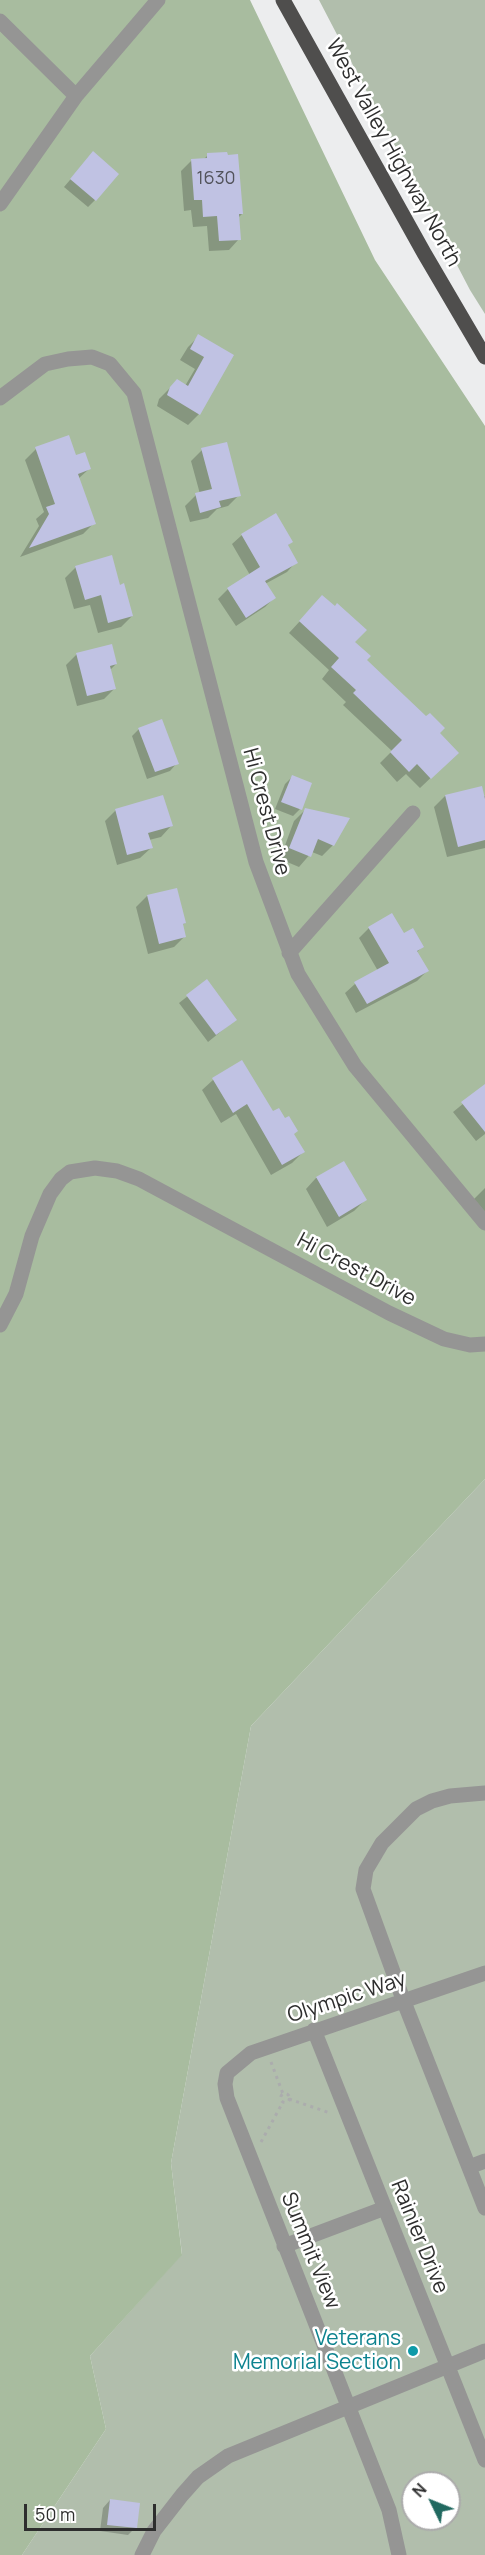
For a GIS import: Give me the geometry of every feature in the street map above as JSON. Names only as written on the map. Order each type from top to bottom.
[{"type":"main road","name":"West Valley Highway North","points":[[283,0],[424,253],[485,357]]},
{"type":"street","points":[[0,204],[76,96],[158,0]]},
{"type":"street","points":[[0,21],[76,96]]},
{"type":"street","name":"Hi Crest Drive","points":[[0,398],[45,364],[92,357],[110,363],[134,393],[256,862],[290,953],[312,999],[355,1066],[485,1223]]},
{"type":"street","points":[[290,953],[413,813]]},
{"type":"street","name":"Hi Crest Drive","points":[[0,1325],[16,1294],[32,1236],[50,1194],[61,1179],[70,1172],[94,1168],[117,1171],[139,1179],[388,1312],[444,1339],[470,1346],[485,1344]]},
{"type":"street","points":[[485,1793],[450,1796],[416,1809],[382,1843],[366,1870],[365,1898],[485,2208]]},
{"type":"street","name":"Olympic Way","points":[[227,2073],[242,2059],[265,2048],[485,1973]]},
{"type":"street","name":"Rainier Drive","points":[[314,2030],[485,2460]]},
{"type":"street","name":"Summit View","points":[[227,2073],[225,2084],[227,2098],[284,2246],[350,2406],[388,2510],[399,2555]]},
{"type":"street","points":[[469,2167],[485,2161]]},
{"type":"street","points":[[284,2246],[385,2208]]},
{"type":"street","points":[[142,2555],[154,2531],[182,2495],[198,2477],[228,2456],[485,2351]]},
{"type":"path","points":[[265,2048],[283,2094],[287,2094],[289,2099],[349,2119]]},
{"type":"path","points":[[283,2094],[280,2098],[283,2102]]},
{"type":"path","points":[[251,2160],[283,2102],[289,2099]]},
{"type":"green space","points":[[0,0],[250,0],[375,260],[485,426],[485,1479],[251,1726],[171,2163],[182,2255],[90,2356],[106,2429],[22,2555],[0,2555]]},
{"type":"green space","points":[[319,0],[485,0],[485,314],[470,290]]},
{"type":"green space","points":[[485,1479],[485,2555],[22,2555],[106,2429],[90,2356],[182,2254],[171,2163],[251,1726]]},
{"type":"building","points":[[93,151],[119,174],[96,201],[70,179]]},
{"type":"building","points":[[227,152],[228,155],[238,154],[243,214],[239,214],[241,240],[219,241],[217,216],[203,217],[202,200],[194,200],[191,159],[207,158],[207,153]]},
{"type":"building","points":[[198,334],[234,355],[200,415],[167,395],[177,379],[188,386],[204,357],[190,349]]},
{"type":"building","points":[[69,435],[76,455],[85,452],[91,469],[78,474],[96,524],[29,548],[49,514],[46,507],[55,504],[35,447]]},
{"type":"building","points":[[227,442],[241,496],[219,501],[221,507],[200,513],[195,493],[212,489],[201,448]]},
{"type":"building","points":[[276,513],[293,542],[288,545],[298,563],[265,581],[276,598],[246,618],[227,588],[260,567],[241,534]]},
{"type":"building","points":[[112,555],[120,585],[124,583],[133,616],[108,623],[101,595],[85,600],[75,566]]},
{"type":"building","points":[[322,595],[335,606],[337,603],[367,630],[355,642],[371,656],[367,660],[426,716],[430,713],[445,728],[440,733],[459,753],[431,779],[417,764],[409,772],[390,752],[402,740],[353,693],[356,690],[331,667],[339,658],[299,621]]},
{"type":"building","points":[[112,644],[117,664],[110,666],[116,689],[87,696],[76,653]]},
{"type":"building","points":[[162,719],[179,764],[155,772],[138,728]]},
{"type":"building","points":[[292,775],[312,783],[302,810],[281,802]]},
{"type":"building","points":[[482,786],[485,799],[485,840],[458,847],[445,795]]},
{"type":"building","points":[[163,795],[173,826],[148,833],[153,848],[127,855],[115,809]]},
{"type":"building","points":[[305,808],[350,818],[334,846],[318,839],[311,857],[289,848]]},
{"type":"building","points":[[177,888],[186,923],[183,924],[186,937],[159,944],[147,895]]},
{"type":"building","points":[[392,913],[404,933],[413,928],[424,947],[417,951],[429,971],[367,1004],[354,982],[389,963],[368,927]]},
{"type":"building","points":[[207,979],[237,1020],[216,1035],[186,995]]},
{"type":"building","points":[[242,1060],[273,1111],[279,1108],[285,1118],[289,1116],[298,1131],[294,1134],[305,1152],[282,1165],[247,1104],[233,1113],[212,1078]]},
{"type":"building","points":[[485,1084],[485,1132],[461,1102]]},
{"type":"building","points":[[344,1161],[367,1200],[339,1217],[316,1177]]},
{"type":"building","points":[[110,2499],[140,2503],[137,2528],[107,2525]]},
{"type":"place","name":"Veterans Memorial Section","points":[[413,2351]]}]
